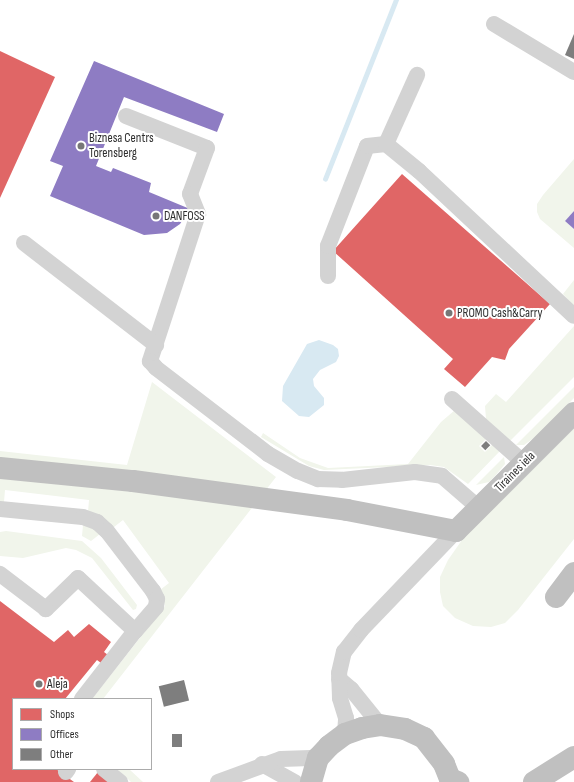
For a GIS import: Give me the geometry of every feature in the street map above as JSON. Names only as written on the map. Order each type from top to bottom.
[{"type":"highway","name":"Tīraines iela","points":[[456,531],[574,413]]},
{"type":"highway","points":[[0,468],[133,481],[347,510],[456,531]]},
{"type":"highway","points":[[556,597],[574,573]]},
{"type":"highway","points":[[310,782],[318,758],[345,734],[362,728],[380,725],[405,729],[424,738],[444,764],[450,779],[458,782]]},
{"type":"highway","points":[[534,782],[574,757]]},
{"type":"street","points":[[494,24],[574,72]]},
{"type":"street","points":[[386,144],[417,75]]},
{"type":"street","points":[[126,116],[207,148],[190,194],[198,214],[150,361],[168,378],[268,454],[298,471],[318,478],[336,479],[415,472],[442,476],[479,508]]},
{"type":"street","points":[[328,276],[328,246],[367,146],[386,144],[419,171],[574,316]]},
{"type":"street","points":[[24,243],[156,345]]},
{"type":"street","points":[[452,399],[524,463]]},
{"type":"street","points":[[0,509],[83,517],[97,522],[107,531],[157,599],[156,607],[135,631],[83,698]]},
{"type":"street","points":[[345,734],[346,718],[340,698],[340,660],[361,630],[456,531]]},
{"type":"street","points":[[0,574],[46,609],[78,578],[135,631]]},
{"type":"street","points":[[339,679],[352,689],[380,725]]},
{"type":"street","points":[[218,782],[262,764],[281,759],[318,758]]},
{"type":"street","points":[[262,764],[295,782]]},
{"type":"street","points":[[105,770],[120,782]]},
{"type":"shaded area","points":[[574,159],[574,211],[565,221],[574,229],[574,248],[540,219],[537,212],[537,204]]},
{"type":"shaded area","points":[[574,280],[574,306],[563,294]]},
{"type":"shaded area","points":[[574,326],[574,377],[510,441],[486,419],[485,406],[496,394],[506,402]]},
{"type":"shaded area","points":[[319,340],[333,345],[338,349],[339,356],[336,362],[320,370],[313,379],[314,386],[324,398],[324,405],[309,417],[299,416],[282,401],[283,386],[307,344]]},
{"type":"shaded area","points":[[152,382],[276,477],[104,698],[93,698],[165,606],[160,590],[169,583],[123,520],[114,527],[100,516],[88,512],[89,500],[5,490],[4,502],[0,502],[0,451],[127,465]]},
{"type":"shaded area","points":[[574,387],[574,398],[538,435],[524,445],[516,445]]},
{"type":"shaded area","points":[[455,410],[486,439],[479,446],[485,452],[493,444],[500,451],[468,484],[444,467],[430,465],[324,470],[309,466],[261,437],[263,433],[300,458],[328,468],[408,464],[441,422]]},
{"type":"shaded area","points":[[574,428],[574,539],[518,610],[505,623],[491,627],[473,626],[455,618],[443,606],[440,592],[440,577],[448,560],[462,540]]},
{"type":"shaded area","points":[[504,457],[505,464],[489,482],[476,485]]},
{"type":"shaded area","points":[[83,525],[89,525],[100,534],[91,541],[82,536]]},
{"type":"shaded area","points":[[6,531],[82,541],[101,558],[137,605],[136,609],[133,610],[92,558],[76,550],[66,548],[23,558],[0,556],[0,532]]},
{"type":"shaded area","points":[[118,770],[130,770],[143,782],[131,782]]},
{"type":"building: Shops","points":[[0,51],[55,77],[0,198]]},
{"type":"building: Shops","points":[[402,174],[550,304],[509,349],[505,360],[492,357],[465,387],[444,369],[453,359],[333,251]]},
{"type":"building: Shops","name":"Aleja","points":[[0,601],[54,642],[68,630],[74,637],[89,624],[111,642],[104,652],[108,655],[101,663],[97,660],[66,698],[12,698],[12,770],[57,770],[74,782],[0,782]]},
{"type":"building: Shops","points":[[98,772],[111,782],[90,782]]},
{"type":"building: Offices","name":"Biznesa Centrs Torensberg","points":[[94,61],[224,114],[217,132],[124,97],[96,166],[111,172],[113,168],[151,183],[149,192],[190,209],[180,224],[167,233],[144,235],[50,196],[63,166],[50,161]]},
{"type":"building: Offices","points":[[574,211],[574,229],[565,221]]},
{"type":"building: Other","points":[[574,34],[574,59],[565,55]]},
{"type":"building: Other","points":[[486,441],[490,445],[485,450],[481,446]]},
{"type":"building: Other","points":[[184,680],[189,700],[164,707],[159,686]]},
{"type":"building: Other","points":[[172,734],[182,734],[182,747],[172,747]]},
{"type":"waterway","points":[[325,179],[396,0]]},
{"type":"place","name":"Biznesa Centrs Torensberg","points":[[81,146]]},
{"type":"place","name":"DANFOSS","points":[[156,216]]},
{"type":"place","name":"PROMO Cash&Carry","points":[[449,313]]},
{"type":"place","name":"Aleja","points":[[39,684]]}]
